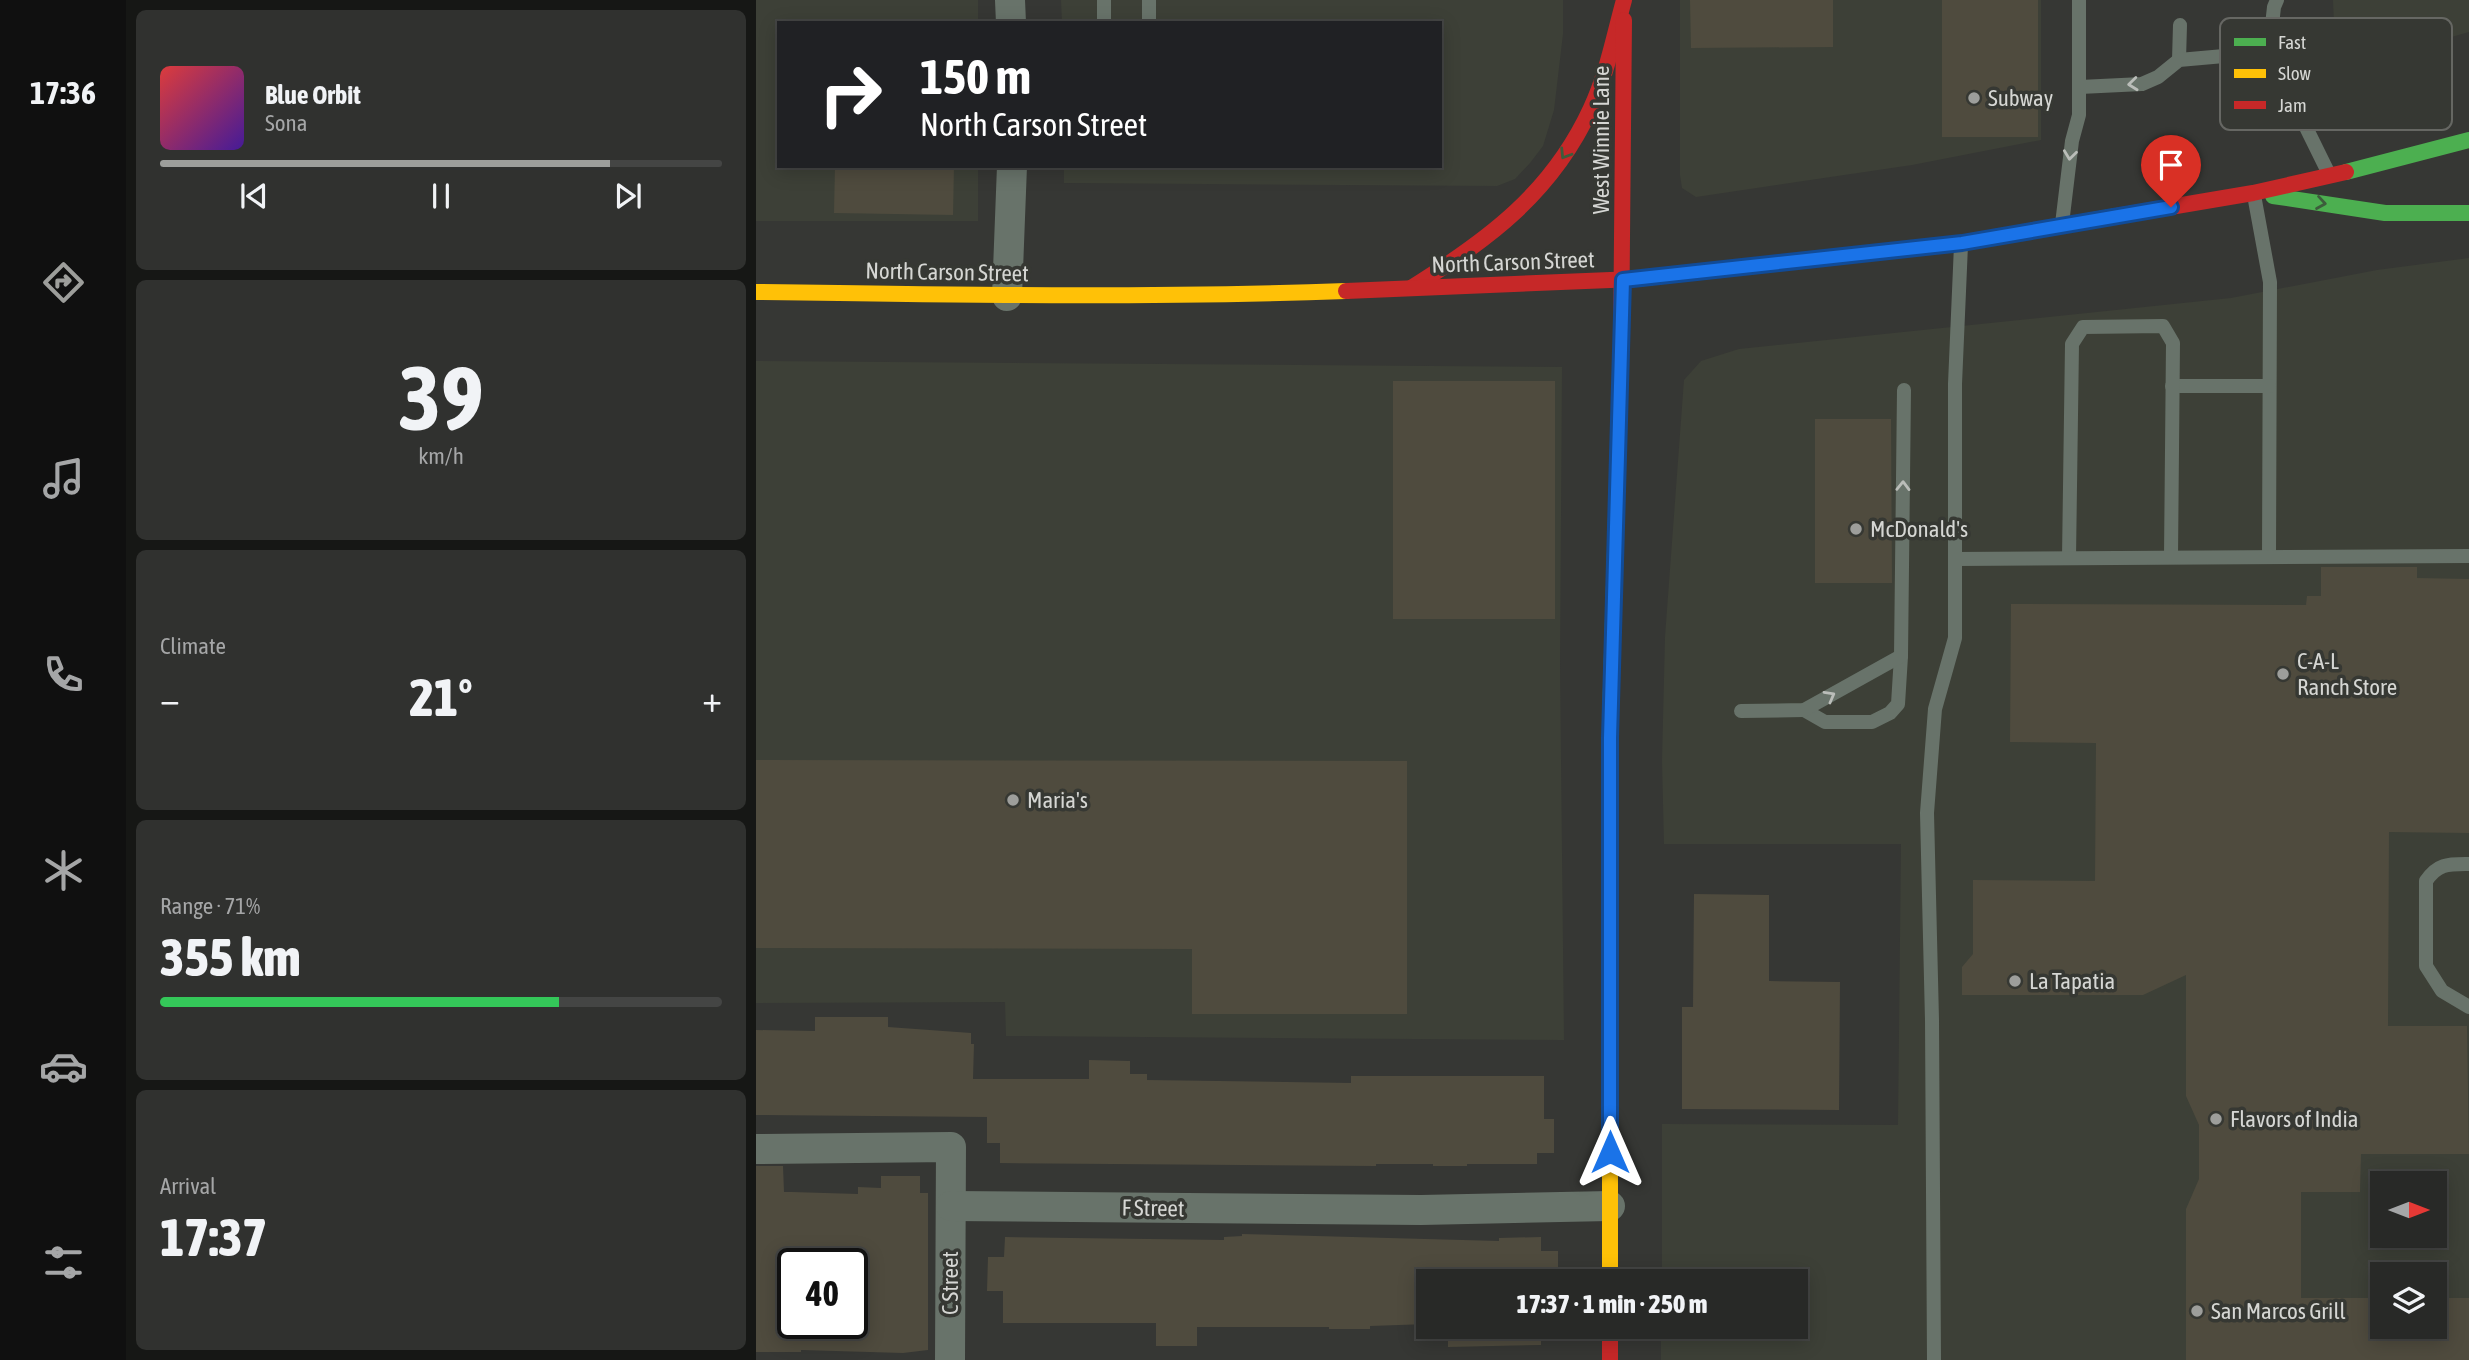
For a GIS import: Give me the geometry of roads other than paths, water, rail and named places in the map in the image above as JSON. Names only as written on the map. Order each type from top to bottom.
[{"type":"main road","name":"West Winnie Lane","points":[[1610,1269],[1610,738],[1623,280],[1624,0]]},
{"type":"main road","points":[[1410,289],[1480,245],[1547,182],[1591,108],[1624,0]]},
{"type":"main road","name":"North Carson Street","points":[[756,292],[1007,296],[1256,294],[1623,280],[1962,243],[2253,193],[2401,159],[2469,140]]},
{"type":"main road","points":[[2253,193],[2385,213],[2469,213]]},
{"type":"main road","points":[[1610,1339],[1610,1360]]},
{"type":"street","points":[[1010,0],[1011,21]]},
{"type":"street","points":[[1007,296],[1012,168]]},
{"type":"street","points":[[756,1149],[951,1147],[951,1206]]},
{"type":"street","name":"F Street","points":[[951,1206],[1422,1210],[1610,1206]]},
{"type":"street","name":"C Street","points":[[950,1360],[951,1206]]},
{"type":"lane","points":[[1104,0],[1104,21]]},
{"type":"lane","points":[[1149,0],[1149,21]]},
{"type":"lane","points":[[2062,226],[2072,141],[2079,115],[2079,0]]},
{"type":"lane","points":[[2273,18],[2277,0]]},
{"type":"lane","points":[[2179,60],[2180,24]]},
{"type":"lane","points":[[2080,87],[2142,84],[2158,77],[2179,60],[2220,56]]},
{"type":"lane","points":[[2307,130],[2330,176]]},
{"type":"lane","points":[[2253,193],[2270,282],[2269,556]]},
{"type":"lane","points":[[1934,1360],[1927,813],[1935,709],[1955,638],[1955,383],[1962,243]]},
{"type":"lane","points":[[2069,558],[2072,344],[2083,327],[2163,326],[2173,343],[2171,557]]},
{"type":"lane","points":[[2172,386],[2269,386]]},
{"type":"lane","points":[[1804,710],[1825,722],[1872,722],[1898,704],[1902,656],[1904,390]]},
{"type":"lane","points":[[1956,559],[2469,556]]},
{"type":"lane","points":[[1741,711],[1804,710],[1902,656]]},
{"type":"lane","points":[[2469,864],[2449,864],[2433,870],[2426,881],[2426,966],[2442,991],[2469,1007]]},
{"type":"place","name":"Subway","points":[[1974,98]]},
{"type":"place","name":"McDonald's","points":[[1856,529]]},
{"type":"place","name":"C-A-L Ranch Store","points":[[2283,674]]},
{"type":"place","name":"Maria's","points":[[1013,800]]},
{"type":"place","name":"La Tapatia","points":[[2015,981]]},
{"type":"place","name":"Flavors of India","points":[[2216,1119]]},
{"type":"place","name":"San Marcos Grill","points":[[2197,1311]]}]
